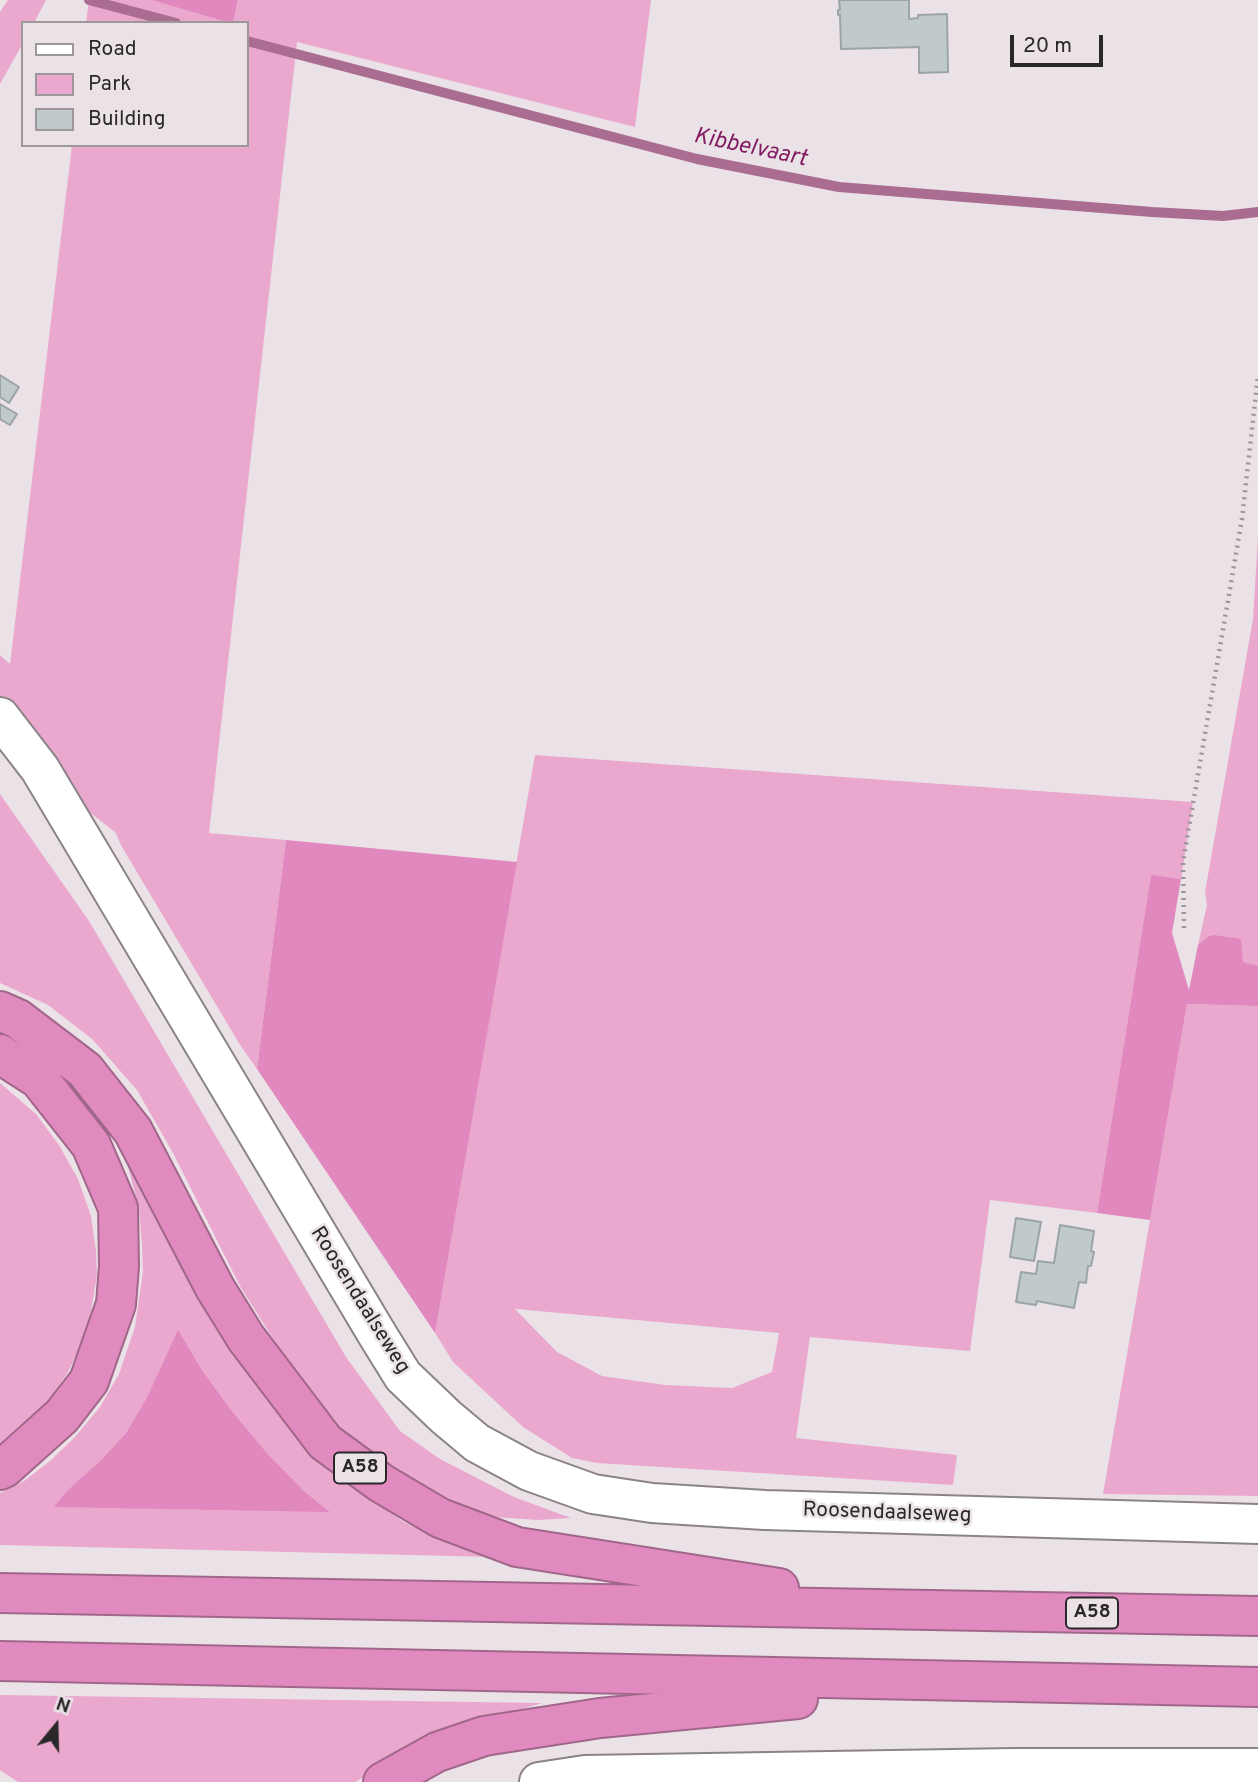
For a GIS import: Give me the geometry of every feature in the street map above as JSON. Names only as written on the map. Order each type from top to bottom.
[{"type":"highway","name":"A58","points":[[0,1011],[18,1019],[85,1070],[133,1131],[215,1288],[246,1338],[324,1442],[381,1483],[440,1518],[517,1547],[927,1610]]},
{"type":"highway","points":[[0,1054],[39,1079],[91,1145],[118,1208],[119,1266],[116,1304],[89,1381],[62,1416],[0,1470]]},
{"type":"highway","name":"A58","points":[[0,1593],[1258,1616]]},
{"type":"highway","points":[[0,1661],[1258,1687]]},
{"type":"highway","points":[[383,1782],[437,1752],[484,1736],[600,1718],[979,1681]]},
{"type":"street","name":"Roosendaalseweg","points":[[0,717],[40,769],[404,1376],[477,1443],[529,1471],[593,1494],[652,1503],[779,1511],[1258,1524]]},
{"type":"street","points":[[539,1782],[584,1775],[1014,1768],[1258,1768]]},
{"type":"path","points":[[1184,928],[1183,862],[1242,519],[1258,375]]},
{"type":"green space","points":[[8,0],[46,0],[35,21],[21,21],[21,47],[0,84],[0,12]]},
{"type":"green space","points":[[89,0],[151,0],[223,21],[86,21]]},
{"type":"green space","points":[[238,0],[651,0],[635,127],[297,42],[209,833],[286,840],[257,1069],[240,1045],[115,832],[84,808],[0,705],[0,655],[10,664],[72,147],[248,147],[248,21],[233,21]]},
{"type":"green space","points":[[1258,538],[1258,966],[1243,963],[1207,937],[1198,945],[1207,905],[1205,892],[1253,619]]},
{"type":"green space","points":[[535,755],[1193,802],[1181,879],[1151,876],[1097,1213],[990,1200],[970,1351],[810,1337],[796,1438],[957,1455],[953,1485],[597,1463],[572,1458],[523,1427],[453,1362],[435,1333]],"holes":[[[515,1309],[779,1333],[772,1372],[732,1388],[665,1385],[602,1376],[557,1352]]]},
{"type":"green space","points":[[0,794],[89,921],[346,1357],[400,1431],[440,1459],[514,1497],[571,1518],[538,1520],[494,1517],[445,1501],[373,1457],[339,1428],[303,1386],[241,1288],[173,1153],[137,1090],[92,1039],[48,1005],[0,983]]},
{"type":"green space","points":[[1187,1004],[1258,1006],[1258,1496],[1103,1494]]},
{"type":"green space","points":[[0,1083],[36,1114],[59,1145],[78,1179],[91,1216],[97,1275],[84,1338],[68,1372],[48,1402],[23,1427],[0,1444]]},
{"type":"green space","points":[[127,1163],[368,1497],[404,1522],[443,1541],[493,1557],[0,1545],[0,1493],[24,1481],[75,1437],[100,1407],[119,1374],[135,1327],[143,1271],[139,1209]],"holes":[[[178,1331],[202,1370],[267,1453],[303,1490],[329,1511],[99,1462],[126,1433],[147,1397]]]},
{"type":"green space","points":[[0,1695],[542,1703],[489,1719],[392,1757],[356,1782],[18,1782],[0,1770]]},
{"type":"shaded area","points":[[151,0],[238,0],[233,21],[223,21]]},
{"type":"shaded area","points":[[286,840],[517,862],[435,1333],[257,1069]]},
{"type":"shaded area","points":[[1151,875],[1181,879],[1172,933],[1189,990],[1198,945],[1214,935],[1241,939],[1243,962],[1258,966],[1258,1006],[1187,1004],[1150,1220],[1097,1213]]},
{"type":"shaded area","points":[[178,1330],[202,1370],[267,1453],[303,1490],[330,1512],[54,1507],[126,1433],[147,1397]]},
{"type":"building","points":[[839,0],[909,0],[909,19],[918,18],[918,15],[947,14],[948,72],[919,73],[919,47],[841,49]]},
{"type":"building","points":[[0,375],[19,387],[9,403],[0,397]]},
{"type":"building","points":[[0,404],[17,414],[10,425],[0,419]]},
{"type":"building","points":[[1016,1218],[1041,1222],[1034,1261],[1010,1257]]},
{"type":"building","points":[[1060,1225],[1094,1231],[1091,1266],[1088,1266],[1086,1283],[1079,1282],[1074,1308],[1037,1301],[1036,1305],[1016,1302],[1021,1272],[1036,1274],[1038,1261],[1054,1263]]},
{"type":"waterway","name":"Kibbelvaart","points":[[89,0],[168,21]]},
{"type":"waterway","name":"Kibbelvaart","points":[[248,41],[697,159],[839,187],[1152,212],[1223,216],[1258,212]]}]
